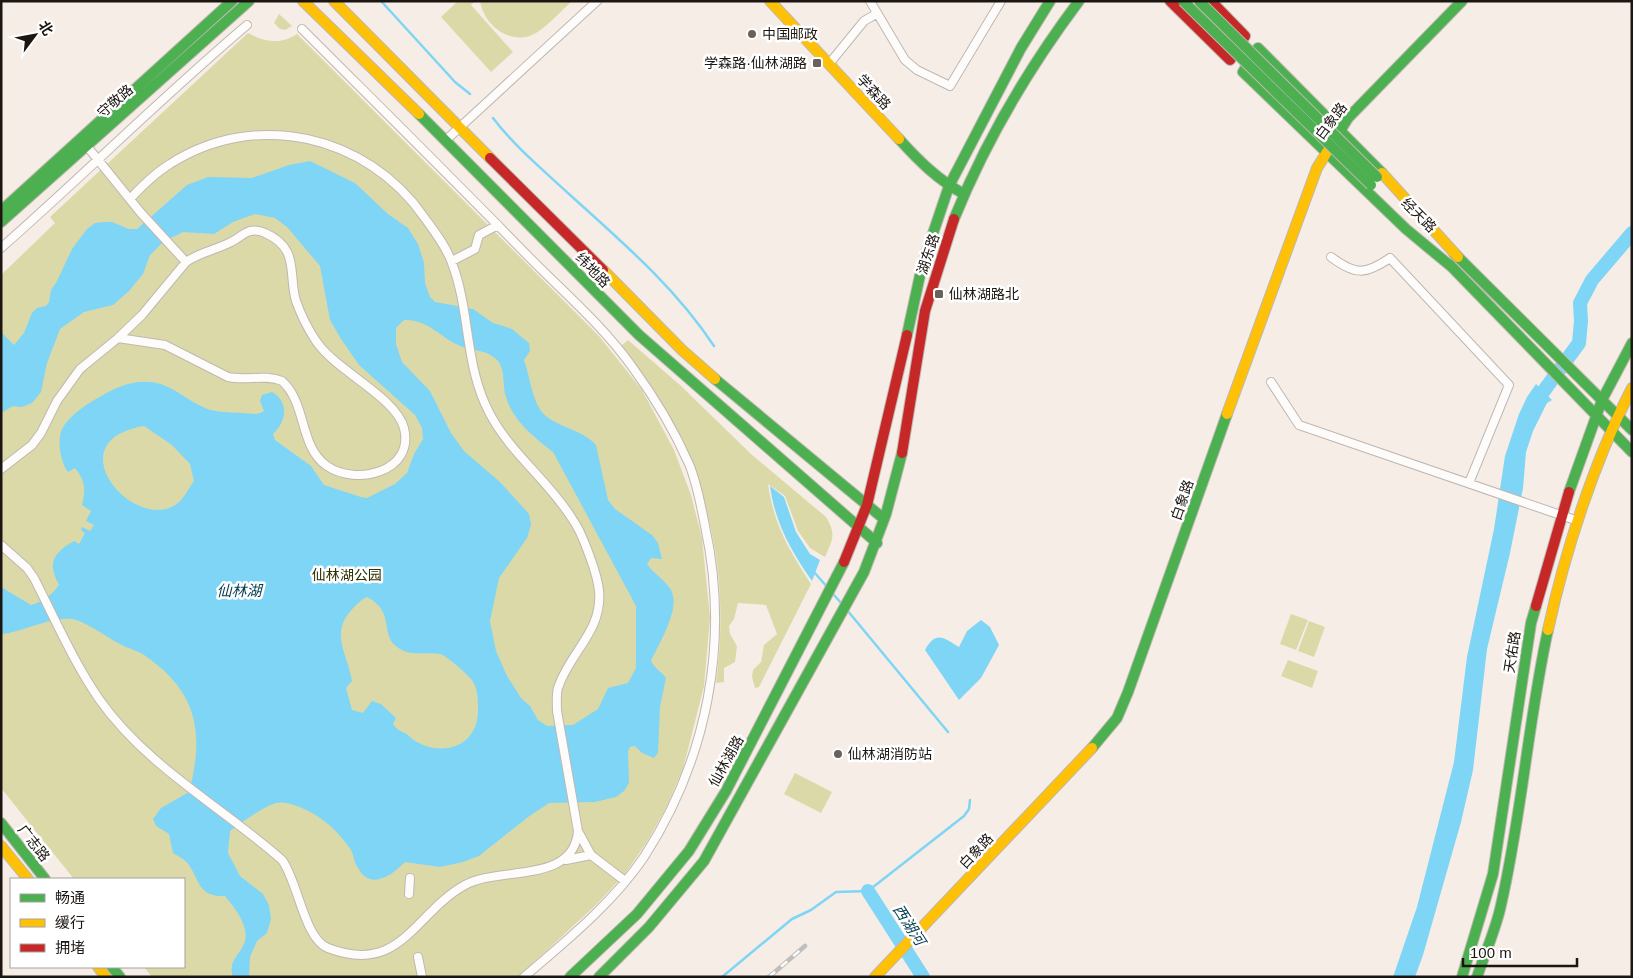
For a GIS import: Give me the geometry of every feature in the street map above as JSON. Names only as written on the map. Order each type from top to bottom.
[{"type":"main road","name":"守敬路","points":[[1,211],[232,1]]},
{"type":"main road","name":"守敬路","points":[[1,222],[249,1]]},
{"type":"main road","name":"纬地路","points":[[304,1],[446,140],[639,335],[877,543]]},
{"type":"main road","name":"纬地路","points":[[334,1],[682,350],[759,417],[884,519]]},
{"type":"main road","name":"学森路","points":[[770,1],[926,168],[948,186],[964,194]]},
{"type":"main road","name":"湖东路","points":[[859,527],[878,465],[922,266],[948,186],[1020,48],[1050,1]]},
{"type":"main road","name":"湖东路","points":[[877,543],[902,452],[925,311],[939,263],[964,194],[1006,112],[1062,21],[1079,1]]},
{"type":"main road","points":[[1170,1],[1230,60],[1245,36],[1211,1]]},
{"type":"main road","name":"经天路","points":[[1183,1],[1374,181],[1458,257],[1632,430]]},
{"type":"main road","name":"经天路","points":[[1199,1],[1374,181],[1453,268],[1632,452]]},
{"type":"main road","name":"白象路","points":[[878,973],[1098,742],[1117,718],[1128,692],[1253,340],[1325,151],[1339,129],[1462,1]]},
{"type":"main road","points":[[1237,48],[1251,60]]},
{"type":"main road","points":[[1453,268],[1406,229],[1244,72],[1258,48],[1383,174],[1458,257]]},
{"type":"main road","name":"天佑路","points":[[1462,977],[1493,874],[1531,623],[1561,516],[1602,400],[1632,343]]},
{"type":"main road","points":[[1477,977],[1501,907],[1516,833],[1536,686],[1549,624],[1578,521],[1618,415],[1632,388]]},
{"type":"main road","name":"仙林湖路","points":[[570,977],[637,914],[689,851],[726,791],[826,601],[859,527]]},
{"type":"main road","points":[[599,977],[649,927],[704,861],[853,595],[877,543]]},
{"type":"main road","name":"广志路","points":[[1,823],[44,878]]},
{"type":"main road","name":"广志路","points":[[1,846],[27,878]]},
{"type":"main road","points":[[637,914],[649,927]]},
{"type":"street","points":[[446,140],[597,1]]},
{"type":"street","points":[[870,1],[904,60],[917,70],[950,86],[1001,1]]},
{"type":"street","points":[[829,64],[864,21],[876,14]]},
{"type":"street","points":[[1,248],[98,160],[151,108],[247,25]]},
{"type":"street","points":[[302,29],[498,225],[632,365],[675,434],[690,467],[711,554],[717,620],[715,657],[694,752],[682,786],[643,857],[625,881],[584,923],[524,977]]},
{"type":"street","points":[[130,199],[160,170],[204,148],[261,134],[308,138],[328,143],[348,152],[399,186],[417,207],[452,261],[462,301],[469,352],[478,389],[490,414],[501,433],[574,520],[596,572],[600,592],[594,628],[558,688],[557,711],[578,831],[575,848],[562,861]]},
{"type":"street","points":[[86,145],[141,213],[186,262]]},
{"type":"street","points":[[452,261],[475,249],[479,234],[498,225]]},
{"type":"street","points":[[1,469],[32,444],[41,433],[57,401],[80,369],[118,338],[161,294],[186,262],[194,256],[232,242],[248,231],[263,232],[278,242],[285,250],[293,267],[296,299],[311,333],[340,368],[385,403],[401,422],[404,443],[398,460],[383,471],[369,475],[351,476],[340,472],[328,466],[314,451],[297,403],[282,381],[271,378],[236,379],[228,377],[164,345],[118,338]]},
{"type":"street","points":[[1331,257],[1347,269],[1360,272],[1376,268],[1390,258],[1509,386],[1470,482]]},
{"type":"street","points":[[1271,382],[1298,425],[1470,482],[1530,507],[1578,521]]},
{"type":"street","points":[[1,545],[27,568],[73,657],[100,700],[141,747],[184,785],[278,856],[290,871],[310,928],[322,945],[341,952],[363,956],[393,947],[409,936],[433,909],[465,885],[486,877],[539,870],[562,861],[591,855]]},
{"type":"street","points":[[578,831],[591,855],[625,881]]},
{"type":"street","points":[[409,894],[410,878]]},
{"type":"street","points":[[418,957],[422,977]]},
{"type":"green space","points":[[458,1],[475,1],[471,5],[513,52],[491,72],[441,17]]},
{"type":"green space","points":[[480,1],[572,1],[541,30],[527,37],[518,37],[509,36],[493,26],[487,19]]},
{"type":"green space","points":[[279,14],[292,26],[285,30],[280,29],[274,23]]},
{"type":"green space","name":"仙林湖公园","points":[[248,33],[272,41],[285,40],[297,34],[599,336],[642,390],[674,450],[691,495],[702,538],[710,618],[704,686],[683,769],[666,808],[647,842],[625,874],[597,904],[518,977],[152,977],[145,968],[185,968],[185,878],[73,878],[1,788],[1,275],[55,223],[50,217]]},
{"type":"green space","points":[[628,340],[680,385],[751,454],[826,517],[831,528],[831,542],[825,557],[810,548],[798,531],[785,496],[768,484],[778,525],[811,584],[759,687],[755,688],[752,677],[753,670],[761,662],[764,645],[777,634],[766,605],[738,603],[734,619],[729,626],[730,634],[737,646],[735,662],[724,668],[724,682],[716,683],[720,636],[720,591],[715,547],[705,505],[691,464],[672,424],[649,385],[621,346]]},
{"type":"green space","points":[[1291,614],[1308,620],[1296,650],[1280,644]]},
{"type":"green space","points":[[1309,621],[1325,627],[1314,657],[1298,651]]},
{"type":"green space","points":[[1288,660],[1318,671],[1312,688],[1281,676]]},
{"type":"green space","points":[[795,773],[832,792],[821,813],[784,794]]},
{"type":"water","name":"仙林湖","points":[[310,161],[355,183],[388,214],[408,228],[418,244],[424,263],[425,283],[430,297],[435,302],[473,309],[493,323],[512,329],[529,343],[530,351],[524,360],[533,392],[541,411],[553,421],[583,435],[596,445],[608,500],[615,509],[652,535],[658,543],[662,559],[651,558],[647,564],[671,590],[673,607],[668,626],[651,661],[666,678],[660,707],[658,753],[654,758],[642,753],[635,746],[630,747],[628,751],[629,783],[624,791],[616,797],[595,802],[549,803],[528,817],[479,856],[440,867],[405,862],[388,876],[375,880],[363,875],[357,866],[351,850],[329,825],[317,816],[296,806],[282,803],[272,804],[230,831],[228,853],[240,876],[263,894],[269,905],[271,919],[267,933],[257,941],[250,957],[249,977],[233,977],[233,962],[243,946],[246,935],[240,917],[225,896],[210,894],[201,887],[188,863],[173,853],[169,834],[156,826],[153,819],[161,808],[189,792],[194,770],[196,732],[186,698],[176,683],[144,655],[123,646],[77,620],[55,620],[1,634],[1,587],[31,605],[46,598],[59,585],[53,571],[54,559],[67,545],[74,541],[79,544],[85,533],[81,530],[82,527],[90,531],[94,525],[86,521],[91,511],[82,505],[84,490],[81,477],[75,468],[68,472],[63,463],[60,434],[65,424],[77,412],[102,395],[122,386],[136,382],[157,383],[211,410],[253,414],[264,411],[260,401],[262,395],[272,392],[281,401],[284,412],[278,429],[273,434],[275,440],[311,466],[324,485],[367,498],[395,484],[407,473],[414,454],[423,439],[422,428],[415,415],[359,365],[330,320],[320,266],[287,227],[275,218],[255,214],[233,222],[214,234],[183,232],[163,242],[150,255],[143,274],[129,291],[113,305],[84,312],[60,329],[47,363],[41,392],[32,403],[22,407],[13,406],[1,413],[1,332],[14,345],[24,333],[32,313],[37,308],[46,306],[49,302],[51,290],[72,249],[87,229],[95,223],[112,222],[129,229],[137,229],[187,185],[208,177],[252,178],[289,165]],"holes":[[[404,320],[419,322],[458,345],[483,352],[497,360],[502,368],[509,406],[525,428],[553,452],[636,606],[636,668],[628,683],[608,688],[598,709],[573,725],[547,726],[538,720],[530,706],[521,698],[507,676],[496,651],[490,621],[499,578],[527,538],[531,525],[529,514],[500,482],[464,451],[451,433],[430,391],[402,362],[396,344],[396,328]],[[144,426],[172,445],[190,464],[194,481],[178,503],[161,510],[142,507],[125,497],[111,483],[104,466],[105,449],[118,435]],[[367,597],[376,603],[384,615],[391,641],[401,650],[412,653],[443,655],[472,680],[477,694],[477,721],[467,739],[459,745],[449,748],[428,747],[398,730],[393,724],[396,718],[381,704],[372,701],[363,713],[352,710],[346,688],[352,681],[342,646],[341,629],[349,613]]]},
{"type":"water","points":[[1536,384],[1552,400],[1547,403],[1533,431],[1526,452],[1523,488],[1487,649],[1473,770],[1461,822],[1415,977],[1393,977],[1417,907],[1454,762],[1467,657],[1494,529],[1505,456],[1519,414]]},
{"type":"water","points":[[770,486],[784,497],[796,532],[810,554],[820,560],[812,581],[797,559],[785,536],[772,499]]},
{"type":"water","points":[[981,620],[990,627],[999,645],[981,678],[959,700],[925,650],[937,638],[945,639],[959,647],[967,631]]},
{"type":"waterway","points":[[381,1],[455,82],[470,94]]},
{"type":"waterway","points":[[493,118],[510,139],[647,266],[699,324],[714,346]]},
{"type":"waterway","points":[[1532,407],[1579,343],[1580,303],[1592,280],[1632,233]]},
{"type":"waterway","points":[[814,572],[828,588]]},
{"type":"waterway","points":[[832,593],[843,605]]},
{"type":"waterway","points":[[847,610],[948,732]]},
{"type":"waterway","points":[[722,977],[792,919],[811,910],[836,892],[868,891],[964,816],[969,809],[970,800]]},
{"type":"waterway","name":"西湖河","points":[[868,891],[923,977]]},
{"type":"railway","points":[[769,977],[805,946]]},
{"type":"traffic: fast","points":[[1,211],[232,1]]},
{"type":"traffic: fast","points":[[1,222],[249,1]]},
{"type":"traffic: fast","points":[[907,335],[922,266],[949,186],[1021,48],[1050,1]]},
{"type":"traffic: fast","points":[[954,219],[980,161],[1009,106],[1042,53],[1079,1]]},
{"type":"traffic: fast","points":[[1183,1],[1371,185]]},
{"type":"traffic: fast","points":[[1199,1],[1377,177]]},
{"type":"traffic: fast","points":[[1337,136],[1348,118],[1462,1]]},
{"type":"traffic: fast","points":[[1382,173],[1258,48],[1243,72],[1406,229],[1453,268]]},
{"type":"traffic: fast","points":[[419,114],[639,335],[877,543]]},
{"type":"traffic: fast","points":[[899,139],[929,170],[964,194]]},
{"type":"traffic: fast","points":[[1454,253],[1632,430]]},
{"type":"traffic: fast","points":[[1449,264],[1632,452]]},
{"type":"traffic: fast","points":[[1569,492],[1602,400],[1632,343]]},
{"type":"traffic: fast","points":[[715,379],[884,519]]},
{"type":"traffic: fast","points":[[1092,748],[1117,718],[1128,692],[1227,414]]},
{"type":"traffic: fast","points":[[599,977],[649,927],[704,861],[864,572],[886,514],[902,453]]},
{"type":"traffic: fast","points":[[570,977],[637,914],[689,851],[726,791],[844,562]]},
{"type":"traffic: fast","points":[[1462,977],[1493,874],[1531,623],[1536,606]]},
{"type":"traffic: fast","points":[[1477,977],[1496,923],[1508,871],[1535,699],[1548,630]]},
{"type":"traffic: fast","points":[[1,823],[44,878]]},
{"type":"traffic: fast","points":[[113,968],[120,977]]},
{"type":"traffic: slow","points":[[303,1],[419,114]]},
{"type":"traffic: slow","points":[[334,1],[490,158]]},
{"type":"traffic: slow","points":[[770,1],[899,139]]},
{"type":"traffic: slow","points":[[1227,414],[1317,168],[1337,136]]},
{"type":"traffic: slow","points":[[1382,173],[1458,257]]},
{"type":"traffic: slow","points":[[603,270],[682,350],[715,379]]},
{"type":"traffic: slow","points":[[1548,630],[1563,569],[1582,506],[1618,416],[1632,388]]},
{"type":"traffic: slow","points":[[875,977],[1092,748]]},
{"type":"traffic: slow","points":[[1,846],[27,878]]},
{"type":"traffic: slow","points":[[99,968],[106,977]]},
{"type":"traffic: jam","points":[[1170,1],[1230,60],[1245,36],[1211,1]]},
{"type":"traffic: jam","points":[[490,158],[603,270]]},
{"type":"traffic: jam","points":[[902,453],[925,311],[954,219]]},
{"type":"traffic: jam","points":[[844,562],[867,505],[907,335]]},
{"type":"traffic: jam","points":[[1536,606],[1569,492]]},
{"type":"place","name":"中国邮政","points":[[752,34]]},
{"type":"place","name":"学森路·仙林湖路","points":[[817,63]]},
{"type":"place","name":"仙林湖路北","points":[[939,294]]},
{"type":"place","name":"仙林湖消防站","points":[[838,754]]}]
